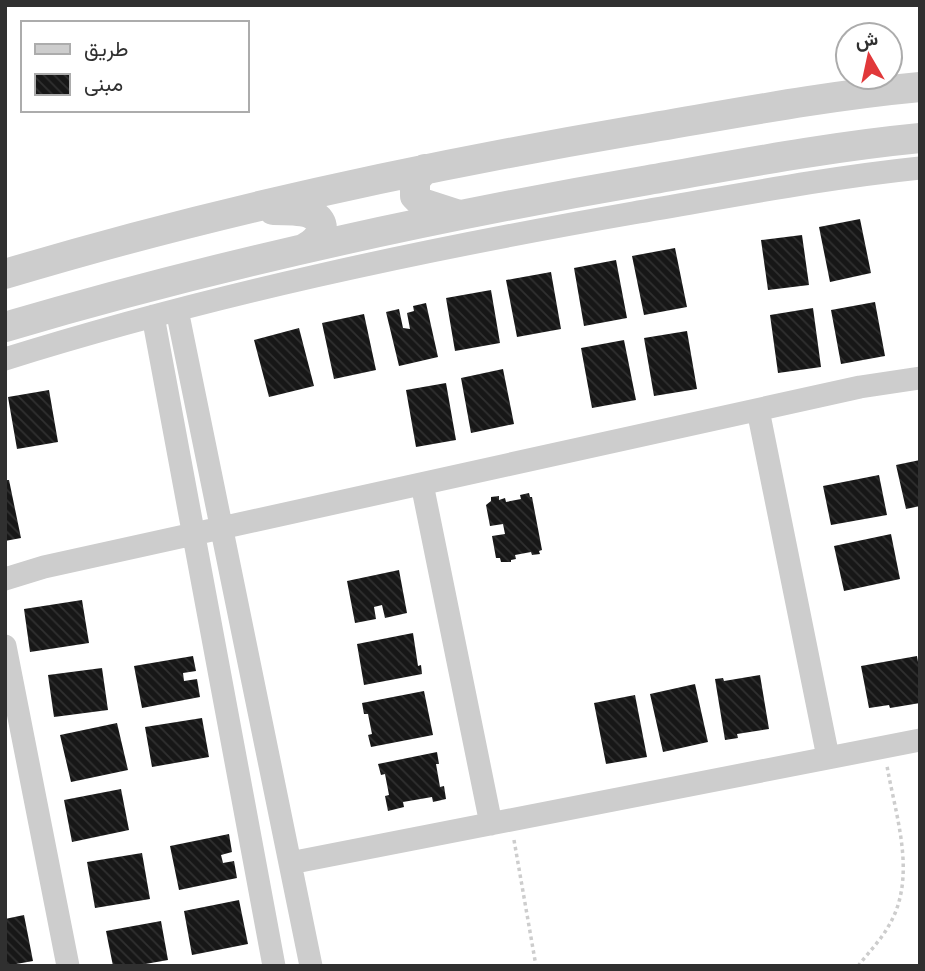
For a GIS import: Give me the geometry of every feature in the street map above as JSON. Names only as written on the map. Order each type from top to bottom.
[{"type":"street","points":[[5,274],[252,208],[425,169],[688,121],[884,90],[920,87]]},
{"type":"street","points":[[5,327],[305,248],[459,215],[696,172],[920,138]]},
{"type":"street","points":[[5,359],[153,316],[368,264],[515,234],[702,201],[920,168]]},
{"type":"street","points":[[425,169],[415,180],[415,196],[422,203],[459,215]]},
{"type":"street","points":[[252,208],[313,215],[320,225],[320,237],[305,248]]},
{"type":"street","points":[[177,310],[311,966]]},
{"type":"street","points":[[153,316],[274,966]]},
{"type":"street","points":[[5,579],[194,534],[860,387],[920,378]]},
{"type":"street","points":[[758,410],[828,758]]},
{"type":"street","points":[[422,484],[500,822]]},
{"type":"street","points":[[5,646],[68,966]]},
{"type":"street","points":[[290,863],[920,740]]},
{"type":"street","points":[[239,779],[272,774]]},
{"type":"path","points":[[858,966],[897,910],[904,878],[904,864],[884,747]]},
{"type":"path","points":[[500,822],[536,966]]},
{"type":"building","points":[[860,219],[871,273],[830,282],[819,227]]},
{"type":"building","points":[[802,235],[809,285],[768,290],[761,240]]},
{"type":"building","points":[[675,248],[687,307],[644,315],[632,256]]},
{"type":"building","points":[[616,260],[627,318],[584,326],[574,268]]},
{"type":"building","points":[[551,272],[561,329],[517,337],[506,280]]},
{"type":"building","points":[[491,290],[500,343],[455,351],[446,298]]},
{"type":"building","points":[[875,302],[885,356],[841,364],[831,310]]},
{"type":"building","points":[[426,303],[438,357],[399,366],[386,312],[399,309],[403,328],[410,329],[407,313],[414,311],[413,306]]},
{"type":"building","points":[[813,308],[821,367],[778,373],[770,315]]},
{"type":"building","points":[[364,314],[376,370],[334,379],[322,323]]},
{"type":"building","points":[[299,328],[314,386],[269,397],[254,340]]},
{"type":"building","points":[[687,331],[697,389],[654,396],[644,338]]},
{"type":"building","points":[[624,340],[636,400],[592,408],[581,348]]},
{"type":"building","points":[[503,369],[514,424],[471,433],[461,378]]},
{"type":"building","points":[[446,383],[456,440],[416,447],[406,390]]},
{"type":"building","points":[[49,390],[58,442],[17,449],[8,397]]},
{"type":"building","points":[[920,460],[920,506],[906,509],[896,465]]},
{"type":"building","points":[[879,475],[887,515],[831,525],[823,486]]},
{"type":"building","points":[[5,480],[9,480],[21,538],[5,541]]},
{"type":"building","points":[[529,493],[542,550],[539,551],[540,554],[532,555],[531,552],[515,555],[516,559],[511,562],[501,562],[500,558],[496,558],[492,536],[505,534],[503,524],[490,526],[486,505],[491,501],[491,497],[499,496],[499,500],[505,498],[506,502],[521,499],[520,495]]},
{"type":"building","points":[[891,534],[900,579],[844,591],[834,546]]},
{"type":"building","points":[[399,570],[407,613],[385,618],[382,605],[374,607],[376,619],[355,623],[347,581]]},
{"type":"building","points":[[82,600],[89,643],[30,652],[24,609]]},
{"type":"building","points":[[413,633],[418,666],[421,665],[422,674],[364,685],[357,644]]},
{"type":"building","points":[[193,656],[196,671],[183,673],[184,681],[197,679],[200,697],[142,708],[134,666]]},
{"type":"building","points":[[917,656],[920,703],[869,708],[861,666]]},
{"type":"building","points":[[102,668],[108,710],[54,717],[48,675]]},
{"type":"building","points":[[760,675],[769,729],[737,734],[738,738],[725,740],[715,679],[723,678],[724,681]]},
{"type":"building","points":[[695,684],[708,742],[663,752],[650,694]]},
{"type":"building","points":[[424,691],[433,735],[371,747],[368,735],[372,734],[368,714],[364,714],[362,703]]},
{"type":"building","points":[[635,695],[647,757],[606,764],[594,703]]},
{"type":"building","points":[[202,718],[209,757],[152,767],[145,727]]},
{"type":"building","points":[[117,723],[128,770],[71,782],[60,735]]},
{"type":"building","points":[[437,752],[440,787],[444,786],[446,799],[433,802],[432,797],[403,802],[404,807],[388,811],[385,796],[389,795],[385,774],[381,775],[378,764]]},
{"type":"building","points":[[121,789],[129,830],[72,842],[64,800]]},
{"type":"building","points":[[229,834],[232,852],[221,855],[223,863],[234,861],[237,878],[179,890],[170,846]]},
{"type":"building","points":[[142,853],[150,899],[95,908],[87,862]]},
{"type":"building","points":[[239,900],[248,944],[192,955],[184,911]]},
{"type":"building","points":[[24,915],[33,961],[5,966],[5,919]]},
{"type":"building","points":[[161,921],[168,960],[134,966],[113,966],[106,931]]}]
